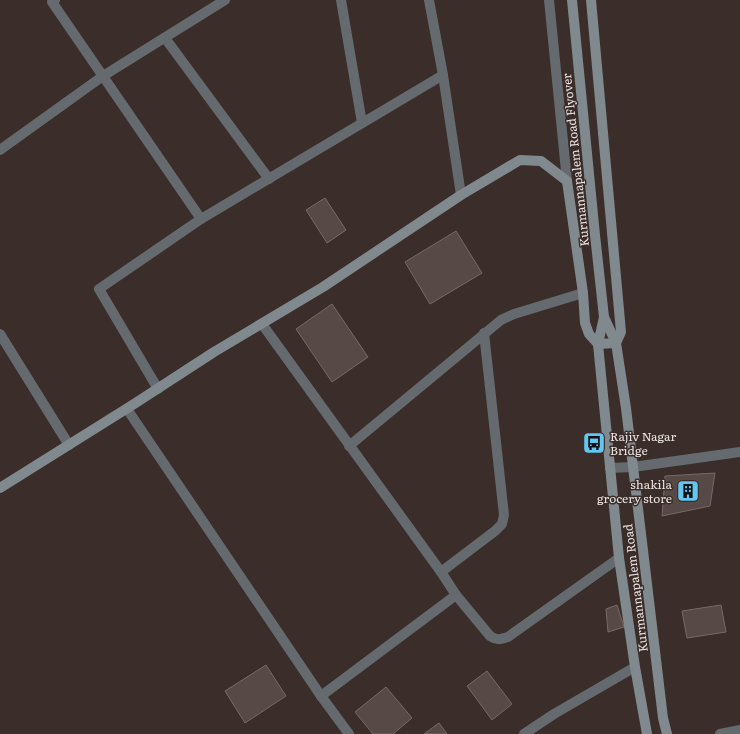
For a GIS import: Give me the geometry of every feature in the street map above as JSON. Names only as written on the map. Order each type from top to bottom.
[{"type":"street","points":[[55,0],[52,2],[202,219]]},
{"type":"street","points":[[0,150],[104,76],[225,0]]},
{"type":"street","points":[[341,0],[362,123]]},
{"type":"street","points":[[429,0],[443,76],[461,195]]},
{"type":"street","points":[[548,0],[567,181],[583,293],[585,323],[589,334],[598,344],[616,343],[621,332],[591,0]]},
{"type":"street","name":"Kurmannapalem Road Flyover","points":[[572,0],[604,317],[616,343]]},
{"type":"street","points":[[165,38],[269,179]]},
{"type":"street","points":[[158,389],[99,289],[202,219],[443,76]]},
{"type":"street","points":[[0,488],[214,352],[323,287],[461,195],[520,160],[541,161],[567,181]]},
{"type":"street","points":[[349,446],[501,320],[514,314],[583,293]]},
{"type":"street","name":"Kurmannapalem Road Flyover","points":[[598,344],[604,317]]},
{"type":"street","points":[[262,324],[456,595],[495,640],[502,640],[508,637],[619,558]]},
{"type":"street","points":[[441,572],[495,531],[502,524],[504,515],[484,333]]},
{"type":"street","points":[[2,340],[69,445]]},
{"type":"street","name":"Kurmannapalem Road","points":[[616,343],[626,408],[662,710],[667,734]]},
{"type":"street","name":"Kurmannapalem Road","points":[[598,344],[619,558],[635,667],[647,734]]},
{"type":"street","points":[[126,409],[321,696],[349,734]]},
{"type":"street","points":[[610,468],[633,467],[740,452]]},
{"type":"street","points":[[321,696],[456,595]]},
{"type":"street","points":[[524,734],[554,714],[635,667]]},
{"type":"street","points":[[720,734],[740,730]]},
{"type":"building","points":[[325,198],[346,230],[327,243],[306,210]]},
{"type":"building","points":[[456,231],[482,273],[430,304],[405,262]]},
{"type":"building","points":[[332,304],[368,357],[332,382],[296,329]]},
{"type":"building","name":"shakila grocery store","points":[[715,473],[710,506],[662,516],[665,476]]},
{"type":"building","points":[[617,605],[624,627],[608,632],[606,609]]},
{"type":"building","points":[[721,605],[726,632],[687,638],[682,611]]},
{"type":"building","points":[[266,665],[286,696],[245,723],[225,691]]},
{"type":"building","points":[[487,671],[512,704],[492,720],[467,686]]},
{"type":"building","points":[[386,687],[412,718],[393,734],[373,734],[355,712]]},
{"type":"building","points":[[439,723],[447,734],[424,734]]},
{"type":"place","name":"Rajiv Nagar Bridge","points":[[594,443]]},
{"type":"place","name":"shakila grocery store","points":[[688,491]]}]
